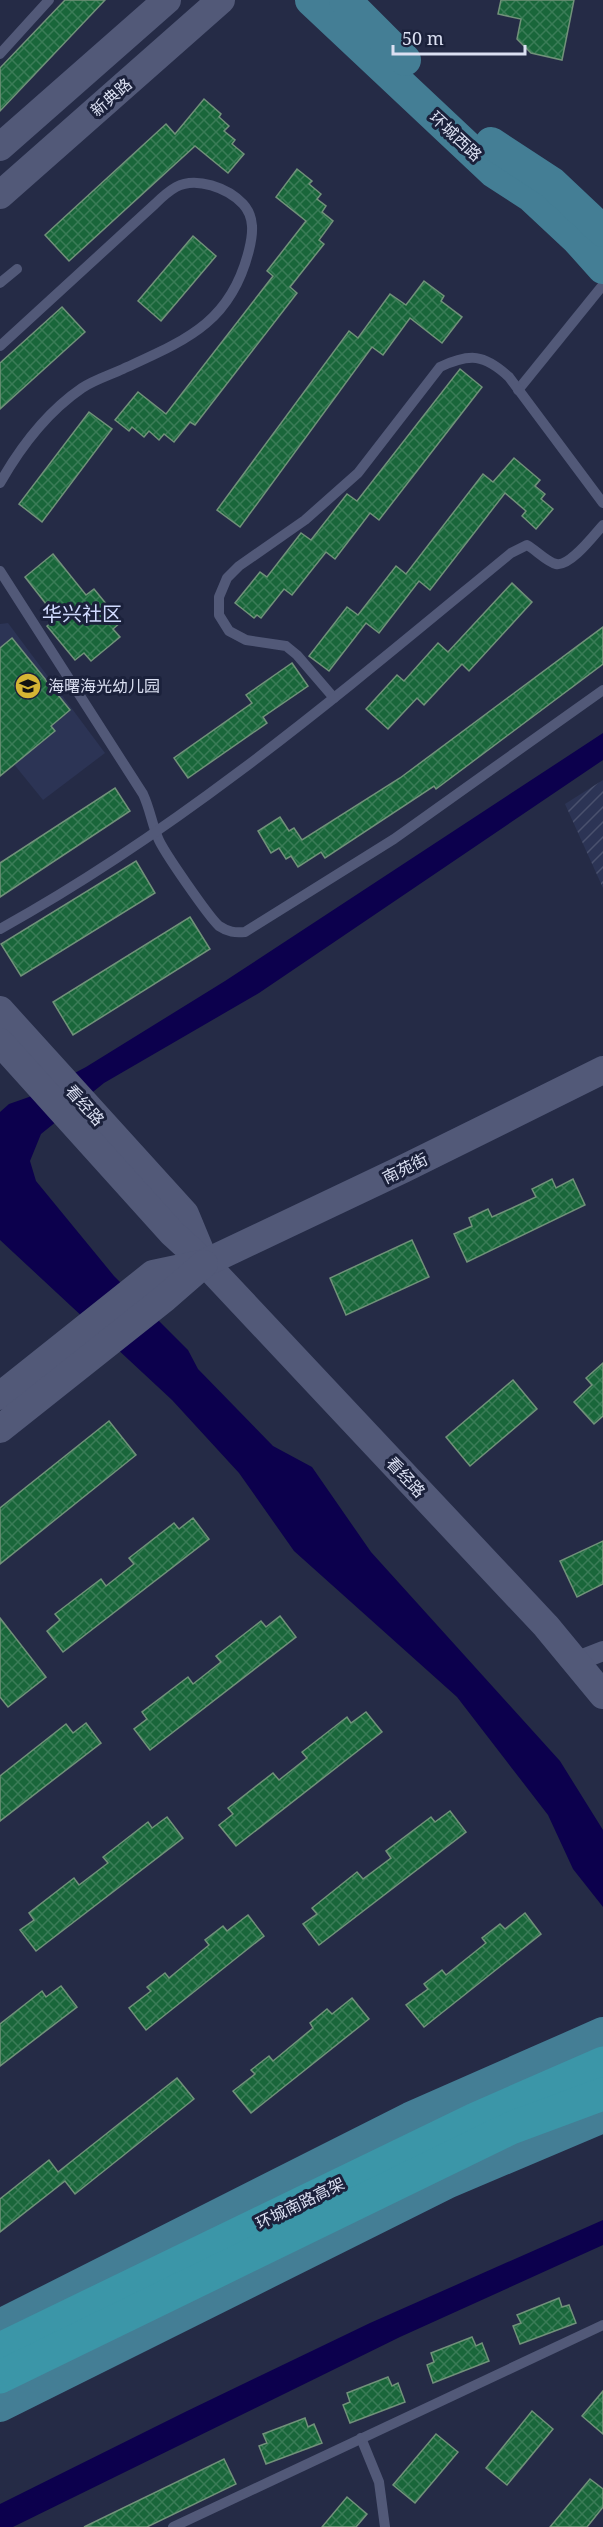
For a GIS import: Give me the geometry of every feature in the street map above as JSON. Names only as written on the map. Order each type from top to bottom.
[{"type":"highway","name":"环城南路高架","points":[[0,2349],[475,2119],[594,2047]]},
{"type":"highway","name":"环城南路高架","points":[[0,2377],[511,2128],[603,2094]]},
{"type":"main road","points":[[0,147],[167,0]]},
{"type":"main road","name":"新典路","points":[[0,195],[221,0]]},
{"type":"main road","name":"环城西路","points":[[311,0],[494,172],[531,196],[577,238],[603,268]]},
{"type":"main road","name":"环城西路","points":[[345,0],[496,148],[552,183],[603,231]]},
{"type":"main road","name":"看经路","points":[[0,1010],[34,1064],[73,1106],[172,1233],[205,1263],[546,1626],[575,1662],[600,1686]]},
{"type":"main road","name":"看经路","points":[[0,1042],[34,1064]]},
{"type":"main road","name":"南苑街","points":[[0,1429],[95,1337],[156,1288],[153,1274],[205,1263],[403,1169],[603,1070]]},
{"type":"main road","name":"南苑街","points":[[0,1396],[95,1337]]},
{"type":"main road","points":[[0,2325],[410,2118],[594,2047]]},
{"type":"main road","points":[[0,2406],[449,2182],[603,2117]]},
{"type":"street","points":[[575,1662],[603,1651]]},
{"type":"lane","points":[[0,54],[49,0]]},
{"type":"lane","points":[[0,345],[176,187],[189,183],[212,185],[236,197],[249,210],[254,233],[245,266],[226,304],[197,333],[84,387],[49,414],[13,461],[0,483]]},
{"type":"lane","points":[[0,284],[17,269]]},
{"type":"lane","points":[[518,390],[603,285]]},
{"type":"lane","points":[[334,698],[308,666],[286,646],[246,640],[229,631],[219,615],[219,597],[227,578],[238,566],[305,520],[358,473],[440,367],[460,358],[481,358],[496,365],[509,377],[603,504]]},
{"type":"lane","points":[[0,929],[31,912],[156,832],[334,698],[511,553],[527,545],[555,564],[564,563],[574,557],[603,525]]},
{"type":"lane","points":[[0,571],[143,794],[164,848],[219,925],[233,933],[245,932],[394,839],[603,690]]},
{"type":"lane","points":[[173,2527],[603,2325]]},
{"type":"lane","points":[[362,2438],[379,2482],[385,2527]]},
{"type":"shaded area","name":"海曙海光幼儿园","points":[[8,623],[105,753],[43,800],[0,747],[0,624]]},
{"type":"shaded area","points":[[603,733],[603,760],[259,993],[104,1083],[41,1134],[30,1161],[36,1181],[114,1276],[188,1350],[198,1369],[273,1446],[312,1467],[371,1552],[560,1761],[603,1830],[603,1907],[573,1869],[548,1815],[457,1697],[294,1551],[239,1473],[172,1400],[0,1240],[0,1112],[9,1104],[29,1097],[86,1067],[225,981]]},
{"type":"shaded area","points":[[603,780],[603,888],[565,804]]},
{"type":"shaded area","points":[[603,2220],[603,2245],[400,2337],[13,2527],[0,2527],[0,2504],[370,2323]]},
{"type":"building","points":[[65,0],[105,0],[0,111],[0,68]]},
{"type":"building","points":[[501,0],[574,0],[562,60],[531,53],[517,39],[521,19],[498,14]]},
{"type":"building","points":[[204,99],[221,114],[219,117],[229,126],[224,131],[235,140],[232,144],[244,154],[228,173],[195,146],[69,261],[45,235],[166,124],[175,134]]},
{"type":"building","points":[[297,169],[312,181],[309,184],[321,194],[317,199],[326,206],[322,212],[333,221],[319,240],[324,244],[290,287],[297,293],[195,425],[190,422],[174,442],[164,434],[159,440],[149,431],[144,437],[132,427],[129,431],[115,420],[138,392],[166,414],[273,276],[267,271],[306,221],[276,197]]},
{"type":"building","points":[[193,236],[216,256],[161,321],[138,301]]},
{"type":"building","points":[[424,281],[444,296],[441,301],[462,317],[442,343],[410,318],[383,355],[372,347],[240,527],[217,510],[349,331],[358,338],[390,294],[406,305]]},
{"type":"building","points":[[62,307],[85,332],[0,409],[0,363]]},
{"type":"building","points":[[460,369],[482,387],[379,520],[370,513],[335,559],[326,552],[292,595],[284,589],[261,618],[257,615],[254,618],[235,603],[260,572],[267,577],[301,533],[311,540],[347,494],[357,501]]},
{"type":"building","points":[[89,412],[112,429],[42,522],[19,504]]},
{"type":"building","points":[[514,458],[540,480],[535,486],[545,494],[541,499],[553,509],[536,529],[522,516],[526,511],[505,493],[430,590],[419,581],[379,633],[366,623],[329,671],[309,656],[347,607],[358,615],[396,566],[406,574],[483,474],[493,482]]},
{"type":"building","points":[[53,554],[86,595],[94,589],[121,622],[113,629],[120,637],[91,661],[84,653],[75,660],[47,626],[57,618],[25,577]]},
{"type":"building","points":[[512,583],[532,602],[469,671],[462,664],[424,705],[417,698],[388,729],[366,709],[397,675],[404,681],[438,643],[448,652]]},
{"type":"building","points":[[603,627],[603,664],[436,789],[434,786],[325,858],[321,852],[298,867],[291,856],[286,859],[279,848],[271,853],[258,831],[280,817],[289,831],[294,828],[302,840],[400,778]]},
{"type":"building","points":[[12,638],[70,710],[51,726],[55,731],[0,776],[0,648]]},
{"type":"building","points":[[292,663],[308,686],[263,717],[267,723],[188,778],[174,758],[252,703],[246,695]]},
{"type":"building","points":[[115,788],[130,811],[0,897],[0,863]]},
{"type":"building","points":[[136,861],[155,893],[21,976],[1,944]]},
{"type":"building","points":[[190,917],[210,949],[73,1035],[53,1002]]},
{"type":"building","points":[[552,1179],[556,1188],[573,1179],[585,1205],[467,1262],[454,1234],[472,1226],[469,1218],[488,1209],[492,1217],[536,1197],[532,1189]]},
{"type":"building","points":[[412,1240],[429,1277],[346,1315],[330,1278]]},
{"type":"building","points":[[603,1363],[603,1416],[594,1424],[574,1402],[592,1385],[586,1378]]},
{"type":"building","points":[[513,1380],[537,1409],[470,1466],[446,1437]]},
{"type":"building","points":[[109,1421],[136,1455],[0,1564],[0,1508]]},
{"type":"building","points":[[193,1518],[209,1539],[63,1652],[47,1631],[60,1620],[55,1614],[101,1579],[106,1586],[134,1564],[129,1558],[174,1523],[179,1529]]},
{"type":"building","points":[[603,1541],[603,1584],[577,1597],[560,1561]]},
{"type":"building","points":[[280,1616],[296,1637],[150,1750],[134,1729],[147,1719],[142,1712],[188,1677],[193,1684],[221,1662],[216,1656],[261,1621],[266,1627]]},
{"type":"building","points":[[0,1618],[46,1677],[8,1707],[0,1697]]},
{"type":"building","points":[[366,1712],[382,1732],[236,1846],[219,1825],[233,1814],[228,1808],[273,1773],[279,1780],[307,1758],[302,1752],[347,1717],[351,1723]]},
{"type":"building","points":[[86,1723],[101,1743],[0,1821],[0,1776],[66,1724],[73,1733]]},
{"type":"building","points":[[450,1811],[466,1832],[319,1945],[303,1924],[317,1914],[312,1908],[357,1872],[363,1879],[391,1858],[386,1851],[431,1817],[435,1822]]},
{"type":"building","points":[[167,1817],[183,1838],[36,1951],[20,1930],[34,1920],[29,1913],[74,1878],[79,1885],[108,1863],[103,1857],[148,1822],[152,1828]]},
{"type":"building","points":[[525,1913],[541,1934],[424,2027],[406,2005],[428,1989],[424,1984],[442,1970],[446,1975],[486,1943],[482,1938],[500,1924],[505,1929]]},
{"type":"building","points":[[248,1915],[264,1936],[146,2030],[129,2008],[151,1991],[147,1987],[165,1973],[169,1978],[209,1945],[205,1940],[223,1926],[227,1931]]},
{"type":"building","points":[[61,1986],[77,2007],[0,2066],[0,2024],[42,1991],[46,1997]]},
{"type":"building","points":[[352,1998],[369,2019],[251,2113],[233,2091],[255,2074],[251,2070],[269,2056],[273,2061],[313,2028],[310,2023],[327,2009],[332,2014]]},
{"type":"building","points":[[177,2078],[194,2099],[75,2194],[65,2181],[0,2232],[0,2199],[49,2160],[58,2172]]},
{"type":"building","points":[[559,2298],[562,2307],[569,2305],[576,2323],[520,2344],[513,2326],[521,2323],[517,2315]]},
{"type":"building","points":[[472,2337],[476,2346],[482,2343],[489,2361],[433,2383],[427,2365],[434,2362],[431,2353]]},
{"type":"building","points":[[388,2377],[392,2386],[398,2383],[405,2402],[350,2423],[343,2405],[350,2402],[347,2393]]},
{"type":"building","points":[[603,2391],[603,2434],[582,2416]]},
{"type":"building","points":[[532,2411],[553,2429],[507,2485],[486,2468]]},
{"type":"building","points":[[305,2418],[308,2427],[314,2424],[322,2443],[266,2464],[259,2446],[267,2443],[263,2434]]},
{"type":"building","points":[[436,2434],[458,2452],[415,2503],[393,2485]]},
{"type":"building","points":[[224,2459],[236,2484],[147,2527],[84,2527]]},
{"type":"building","points":[[590,2479],[603,2489],[603,2507],[587,2527],[550,2527]]},
{"type":"building","points":[[347,2497],[367,2514],[356,2527],[322,2527]]},
{"type":"place","name":"海曙海光幼儿园","points":[[28,686]]},
{"type":"district","name":"华兴社区","points":[[82,614]]}]
